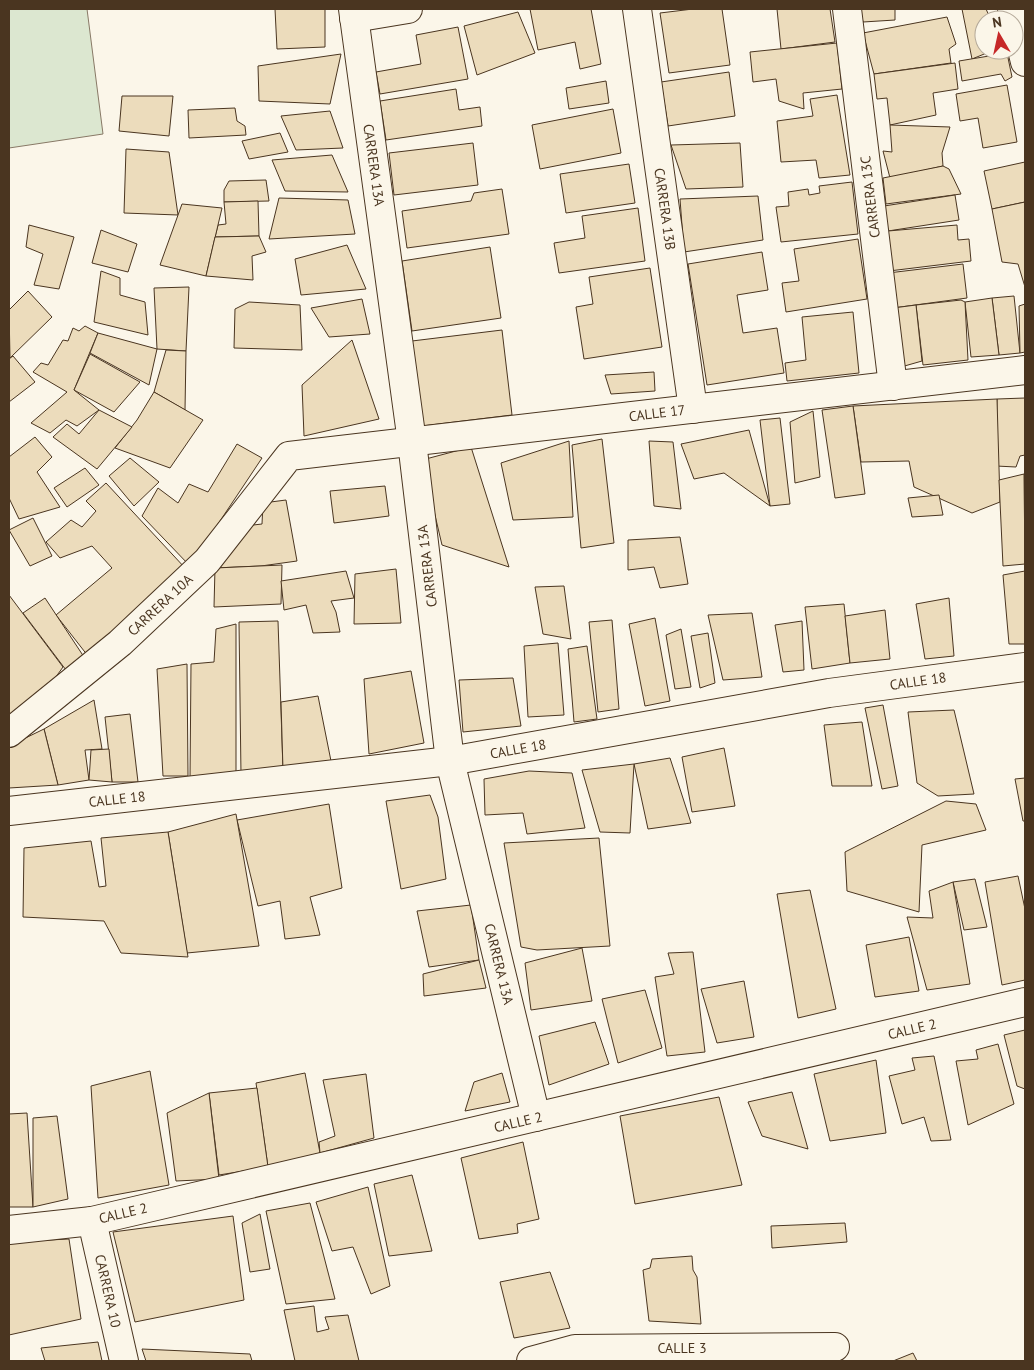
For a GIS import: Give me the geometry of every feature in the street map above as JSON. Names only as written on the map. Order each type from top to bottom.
[{"type":"street","points":[[353,14],[408,9]]},
{"type":"street","name":"CARRERA 13B","points":[[637,9],[693,409]]},
{"type":"street","name":"CARRERA 13C","points":[[847,9],[893,386]]},
{"type":"street","points":[[1012,9],[1025,62]]},
{"type":"street","name":"CARRERA 13A","points":[[353,14],[412,442],[450,761],[536,1117]]},
{"type":"street","name":"CALLE 17","points":[[289,456],[1025,370]]},
{"type":"street","name":"CARRERA 10A","points":[[9,733],[120,643],[207,561],[289,456]]},
{"type":"street","name":"CALLE 18","points":[[9,811],[450,761],[829,693],[1025,667]]},
{"type":"street","name":"CALLE 2","points":[[9,1230],[92,1221],[1025,1002]]},
{"type":"street","name":"CARRERA 10","points":[[92,1221],[124,1361]]},
{"type":"street","name":"CALLE 3","points":[[531,1361],[575,1349],[835,1347]]},
{"type":"green space","points":[[9,9],[87,9],[103,134],[9,148]]},
{"type":"building","points":[[275,9],[325,9],[325,47],[277,49]]},
{"type":"building","points":[[530,9],[591,9],[601,64],[580,69],[575,42],[538,50]]},
{"type":"building","points":[[693,9],[722,9],[730,65],[669,73],[660,13]]},
{"type":"building","points":[[777,9],[830,9],[835,42],[781,49]]},
{"type":"building","points":[[860,9],[895,9],[895,20],[863,22]]},
{"type":"building","points":[[962,9],[986,9],[974,10],[974,58],[972,59]]},
{"type":"building","points":[[518,12],[535,53],[477,75],[464,26]]},
{"type":"building","points":[[947,17],[956,44],[949,49],[951,63],[874,74],[863,33]]},
{"type":"building","points":[[458,27],[468,79],[380,94],[376,72],[421,64],[416,35]]},
{"type":"building","points":[[837,43],[842,89],[803,93],[804,109],[779,101],[776,79],[753,82],[750,52]]},
{"type":"building","points":[[341,54],[330,104],[259,101],[258,66]]},
{"type":"building","points":[[974,58],[1008,60],[1012,77],[1005,81],[1001,74],[962,81],[959,61]]},
{"type":"building","points":[[955,63],[958,89],[933,93],[936,115],[890,125],[887,98],[877,99],[874,74]]},
{"type":"building","points":[[729,72],[735,116],[668,126],[661,82]]},
{"type":"building","points":[[606,81],[609,103],[569,109],[566,88]]},
{"type":"building","points":[[1007,85],[1017,142],[983,148],[978,118],[960,121],[956,94]]},
{"type":"building","points":[[456,89],[459,110],[480,107],[482,126],[386,140],[380,101]]},
{"type":"building","points":[[837,95],[850,175],[819,178],[816,160],[781,162],[777,121],[813,116],[810,99]]},
{"type":"building","points":[[122,96],[173,96],[169,136],[119,131]]},
{"type":"building","points":[[235,108],[237,121],[245,126],[246,135],[189,138],[188,110]]},
{"type":"building","points":[[613,109],[621,153],[540,169],[532,125]]},
{"type":"building","points":[[330,111],[343,148],[296,150],[281,116]]},
{"type":"building","points":[[890,125],[950,127],[942,153],[943,166],[890,178],[883,151],[892,152]]},
{"type":"building","points":[[280,133],[288,152],[249,159],[242,141]]},
{"type":"building","points":[[473,143],[478,185],[394,195],[389,153]]},
{"type":"building","points":[[740,143],[743,187],[686,189],[671,145]]},
{"type":"building","points":[[126,149],[169,152],[178,215],[124,213]]},
{"type":"building","points":[[332,155],[348,192],[285,191],[272,160]]},
{"type":"building","points":[[1025,162],[1025,202],[992,209],[984,171]]},
{"type":"building","points":[[629,164],[635,203],[566,213],[560,174]]},
{"type":"building","points":[[943,166],[949,169],[961,194],[886,204],[883,178]]},
{"type":"building","points":[[266,180],[269,201],[224,202],[224,190],[229,181]]},
{"type":"building","points":[[852,182],[858,234],[781,242],[776,207],[789,206],[788,192],[808,189],[809,195],[820,193],[819,186]]},
{"type":"building","points":[[502,189],[509,234],[407,248],[402,211],[471,201],[474,193]]},
{"type":"building","points":[[955,195],[959,220],[888,231],[884,206]]},
{"type":"building","points":[[758,196],[763,240],[684,252],[680,199]]},
{"type":"building","points":[[279,198],[348,200],[355,234],[269,239]]},
{"type":"building","points":[[258,201],[259,236],[215,237],[218,225],[226,224],[224,202]]},
{"type":"building","points":[[1025,202],[1025,287],[1018,264],[1002,262],[992,209]]},
{"type":"building","points":[[182,204],[222,208],[206,276],[160,265]]},
{"type":"building","points":[[638,208],[645,261],[559,273],[554,243],[585,238],[582,216]]},
{"type":"building","points":[[29,225],[74,237],[59,289],[34,285],[43,254],[26,247]]},
{"type":"building","points":[[957,225],[958,240],[969,239],[971,261],[889,271],[885,232]]},
{"type":"building","points":[[101,230],[137,244],[128,272],[92,263]]},
{"type":"building","points":[[259,236],[266,252],[252,256],[253,280],[206,276],[215,237]]},
{"type":"building","points":[[858,239],[867,299],[786,312],[782,283],[799,281],[794,249]]},
{"type":"building","points":[[347,245],[366,289],[301,295],[295,259]]},
{"type":"building","points":[[490,247],[501,318],[412,331],[402,261]]},
{"type":"building","points":[[762,252],[768,290],[737,295],[743,333],[777,328],[784,373],[707,385],[688,264]]},
{"type":"building","points":[[963,264],[967,298],[893,308],[888,273]]},
{"type":"building","points":[[650,268],[662,347],[584,359],[576,307],[593,304],[589,277]]},
{"type":"building","points":[[101,271],[120,278],[120,295],[145,302],[148,335],[94,322]]},
{"type":"building","points":[[189,287],[186,351],[157,349],[154,288]]},
{"type":"building","points":[[28,291],[52,317],[10,358],[9,310]]},
{"type":"building","points":[[1014,296],[1020,353],[999,355],[992,298]]},
{"type":"building","points":[[992,298],[999,355],[971,357],[965,302]]},
{"type":"building","points":[[362,299],[370,334],[329,337],[311,308]]},
{"type":"building","points":[[961,300],[965,302],[968,360],[923,365],[916,305]]},
{"type":"building","points":[[249,302],[300,305],[302,350],[234,348],[235,309]]},
{"type":"building","points":[[1025,304],[1025,352],[1020,353],[1019,306]]},
{"type":"building","points":[[916,305],[922,361],[901,367],[893,308]]},
{"type":"building","points":[[853,312],[859,373],[787,381],[785,363],[806,360],[802,317]]},
{"type":"building","points":[[85,326],[98,333],[74,390],[99,410],[77,426],[66,420],[50,433],[31,423],[67,392],[33,372],[41,363],[48,365],[63,340],[68,341],[73,328],[79,331]]},
{"type":"building","points":[[502,330],[512,415],[422,426],[412,341]]},
{"type":"building","points":[[98,333],[157,349],[149,385],[90,353]]},
{"type":"building","points":[[352,340],[379,419],[304,436],[302,385]]},
{"type":"building","points":[[166,350],[186,351],[185,410],[154,392]]},
{"type":"building","points":[[90,354],[140,382],[114,412],[74,390]]},
{"type":"building","points":[[13,356],[35,382],[9,402],[9,359]]},
{"type":"building","points":[[654,372],[655,391],[611,394],[605,375]]},
{"type":"building","points":[[154,392],[203,420],[170,468],[115,448],[137,420]]},
{"type":"building","points":[[1025,398],[1025,455],[1020,456],[1016,467],[996,466],[997,399]]},
{"type":"building","points":[[997,399],[1000,502],[972,513],[914,487],[909,461],[861,462],[853,406]]},
{"type":"building","points":[[853,406],[865,494],[835,498],[822,410]]},
{"type":"building","points":[[99,410],[132,427],[97,469],[53,437],[67,424],[79,434]]},
{"type":"building","points":[[813,411],[820,477],[795,483],[790,422]]},
{"type":"building","points":[[780,418],[790,504],[770,506],[760,420]]},
{"type":"building","points":[[749,430],[770,506],[724,473],[694,479],[681,444]]},
{"type":"building","points":[[35,437],[52,457],[37,472],[60,507],[19,519],[9,498],[9,457]]},
{"type":"building","points":[[602,439],[614,543],[581,548],[572,445]]},
{"type":"building","points":[[569,441],[573,517],[513,520],[501,463]]},
{"type":"building","points":[[649,441],[673,442],[681,509],[654,506]]},
{"type":"building","points":[[237,444],[262,458],[190,566],[142,516],[158,488],[178,503],[189,484],[208,492]]},
{"type":"building","points":[[471,447],[509,567],[442,545],[422,460]]},
{"type":"building","points":[[130,458],[159,482],[134,506],[109,476]]},
{"type":"building","points":[[85,468],[99,485],[67,507],[54,488]]},
{"type":"building","points":[[1024,474],[1025,564],[1003,566],[999,480]]},
{"type":"building","points":[[106,483],[186,569],[88,656],[56,615],[112,568],[92,546],[60,558],[46,542],[71,520],[82,527],[96,511],[86,501]]},
{"type":"building","points":[[385,486],[389,516],[334,523],[330,491]]},
{"type":"building","points":[[939,495],[943,515],[912,517],[908,498]]},
{"type":"building","points":[[286,500],[297,561],[261,566],[215,568],[236,527],[262,524],[263,503]]},
{"type":"building","points":[[33,518],[52,556],[30,566],[9,530]]},
{"type":"building","points":[[680,537],[688,584],[660,588],[654,567],[628,570],[628,540]]},
{"type":"building","points":[[282,565],[281,604],[214,607],[215,568]]},
{"type":"building","points":[[396,569],[401,623],[354,624],[355,574]]},
{"type":"building","points":[[346,571],[354,598],[331,601],[336,612],[340,632],[313,633],[306,605],[284,610],[281,581]]},
{"type":"building","points":[[1025,571],[1025,644],[1009,644],[1003,575]]},
{"type":"building","points":[[564,586],[571,639],[543,634],[535,587]]},
{"type":"building","points":[[9,595],[63,667],[40,699],[9,720]]},
{"type":"building","points":[[45,598],[86,660],[69,674],[23,613]]},
{"type":"building","points":[[949,598],[954,656],[925,659],[916,604]]},
{"type":"building","points":[[844,604],[850,663],[812,669],[805,607]]},
{"type":"building","points":[[885,610],[890,659],[850,663],[845,616]]},
{"type":"building","points":[[752,613],[762,677],[723,680],[708,615]]},
{"type":"building","points":[[655,618],[670,701],[645,706],[629,624]]},
{"type":"building","points":[[612,620],[619,709],[598,712],[589,622]]},
{"type":"building","points":[[278,621],[283,770],[241,775],[239,622]]},
{"type":"building","points":[[802,621],[804,670],[783,672],[775,625]]},
{"type":"building","points":[[236,624],[236,779],[190,781],[191,664],[214,662],[216,629]]},
{"type":"building","points":[[681,629],[691,687],[675,689],[666,635]]},
{"type":"building","points":[[708,633],[715,683],[700,688],[691,636]]},
{"type":"building","points":[[558,643],[564,715],[528,717],[524,646]]},
{"type":"building","points":[[587,646],[597,719],[574,722],[568,649]]},
{"type":"building","points":[[187,664],[188,776],[163,776],[157,669]]},
{"type":"building","points":[[411,671],[424,743],[369,754],[364,679]]},
{"type":"building","points":[[513,678],[521,726],[463,732],[459,680]]},
{"type":"building","points":[[318,696],[331,761],[283,770],[281,702]]},
{"type":"building","points":[[94,700],[102,749],[85,750],[89,780],[58,785],[44,729]]},
{"type":"building","points":[[883,705],[898,786],[882,789],[865,708]]},
{"type":"building","points":[[954,710],[974,794],[938,796],[917,783],[908,712]]},
{"type":"building","points":[[130,714],[138,782],[112,782],[105,717]]},
{"type":"building","points":[[862,722],[872,786],[832,786],[824,725]]},
{"type":"building","points":[[44,729],[58,785],[9,788],[9,746]]},
{"type":"building","points":[[724,748],[735,806],[692,812],[682,757]]},
{"type":"building","points":[[109,749],[112,782],[89,780],[91,750]]},
{"type":"building","points":[[670,758],[691,823],[648,829],[634,764]]},
{"type":"building","points":[[634,764],[630,833],[600,832],[582,770]]},
{"type":"building","points":[[529,771],[572,773],[585,828],[527,834],[523,813],[485,815],[484,779]]},
{"type":"building","points":[[1025,778],[1025,821],[1023,821],[1015,779]]},
{"type":"building","points":[[430,795],[438,817],[446,879],[401,889],[386,801]]},
{"type":"building","points":[[946,801],[976,804],[986,830],[922,845],[919,912],[847,891],[845,852]]},
{"type":"building","points":[[329,804],[342,888],[310,897],[320,935],[285,939],[280,901],[258,906],[237,820]]},
{"type":"building","points":[[236,814],[259,946],[187,953],[168,832]]},
{"type":"building","points":[[168,832],[188,957],[121,953],[104,921],[23,917],[24,848],[91,841],[99,887],[106,886],[101,838]]},
{"type":"building","points":[[599,838],[610,946],[537,950],[521,947],[504,843]]},
{"type":"building","points":[[1018,876],[1025,909],[1025,980],[1002,985],[985,882]]},
{"type":"building","points":[[975,879],[987,927],[964,930],[953,882]]},
{"type":"building","points":[[953,882],[970,984],[927,990],[907,917],[933,918],[929,891]]},
{"type":"building","points":[[810,890],[836,1009],[798,1018],[777,894]]},
{"type":"building","points":[[471,905],[479,960],[429,967],[417,911]]},
{"type":"building","points":[[909,937],[919,991],[875,997],[866,945]]},
{"type":"building","points":[[582,948],[592,1001],[531,1010],[525,963]]},
{"type":"building","points":[[693,952],[705,1052],[667,1056],[655,977],[674,974],[668,953]]},
{"type":"building","points":[[479,960],[486,988],[424,996],[423,974]]},
{"type":"building","points":[[744,981],[754,1037],[717,1043],[701,989]]},
{"type":"building","points":[[645,990],[662,1048],[618,1063],[602,999]]},
{"type":"building","points":[[595,1022],[609,1064],[549,1085],[539,1036]]},
{"type":"building","points":[[1025,1030],[1025,1089],[1017,1086],[1004,1035]]},
{"type":"building","points":[[998,1044],[1014,1104],[968,1125],[956,1061],[978,1059],[976,1050]]},
{"type":"building","points":[[934,1056],[951,1140],[931,1141],[924,1117],[902,1124],[889,1076],[915,1070],[912,1058]]},
{"type":"building","points":[[876,1060],[886,1133],[830,1141],[814,1074]]},
{"type":"building","points":[[150,1071],[169,1185],[98,1198],[91,1086]]},
{"type":"building","points":[[305,1073],[320,1153],[268,1167],[256,1083]]},
{"type":"building","points":[[502,1073],[510,1102],[465,1111],[474,1082]]},
{"type":"building","points":[[366,1074],[374,1138],[320,1153],[319,1142],[335,1136],[323,1080]]},
{"type":"building","points":[[257,1088],[268,1167],[219,1175],[209,1093]]},
{"type":"building","points":[[792,1092],[808,1149],[762,1136],[748,1102]]},
{"type":"building","points":[[209,1093],[219,1179],[176,1181],[167,1113]]},
{"type":"building","points":[[719,1097],[742,1185],[635,1204],[620,1116]]},
{"type":"building","points":[[27,1113],[33,1207],[9,1207],[9,1114]]},
{"type":"building","points":[[57,1116],[68,1199],[33,1207],[33,1118]]},
{"type":"building","points":[[523,1142],[539,1219],[517,1224],[518,1233],[479,1239],[461,1158]]},
{"type":"building","points":[[412,1175],[432,1251],[389,1256],[374,1184]]},
{"type":"building","points":[[368,1187],[390,1286],[371,1294],[353,1247],[332,1251],[316,1202]]},
{"type":"building","points":[[310,1203],[335,1299],[286,1304],[266,1211]]},
{"type":"building","points":[[260,1214],[270,1269],[250,1272],[242,1223]]},
{"type":"building","points":[[233,1216],[244,1300],[135,1322],[113,1232]]},
{"type":"building","points":[[845,1223],[847,1242],[772,1248],[771,1226]]},
{"type":"building","points":[[69,1239],[81,1319],[9,1335],[9,1242]]},
{"type":"building","points":[[692,1256],[693,1270],[697,1277],[701,1324],[649,1321],[643,1270],[650,1268],[652,1259]]},
{"type":"building","points":[[550,1272],[570,1328],[514,1338],[500,1282]]},
{"type":"building","points":[[314,1306],[317,1332],[329,1329],[325,1317],[348,1315],[359,1361],[295,1361],[284,1310]]},
{"type":"building","points":[[98,1342],[102,1361],[45,1361],[41,1348]]},
{"type":"building","points":[[142,1349],[250,1354],[252,1361],[146,1361]]},
{"type":"building","points":[[913,1353],[917,1361],[893,1361]]}]
